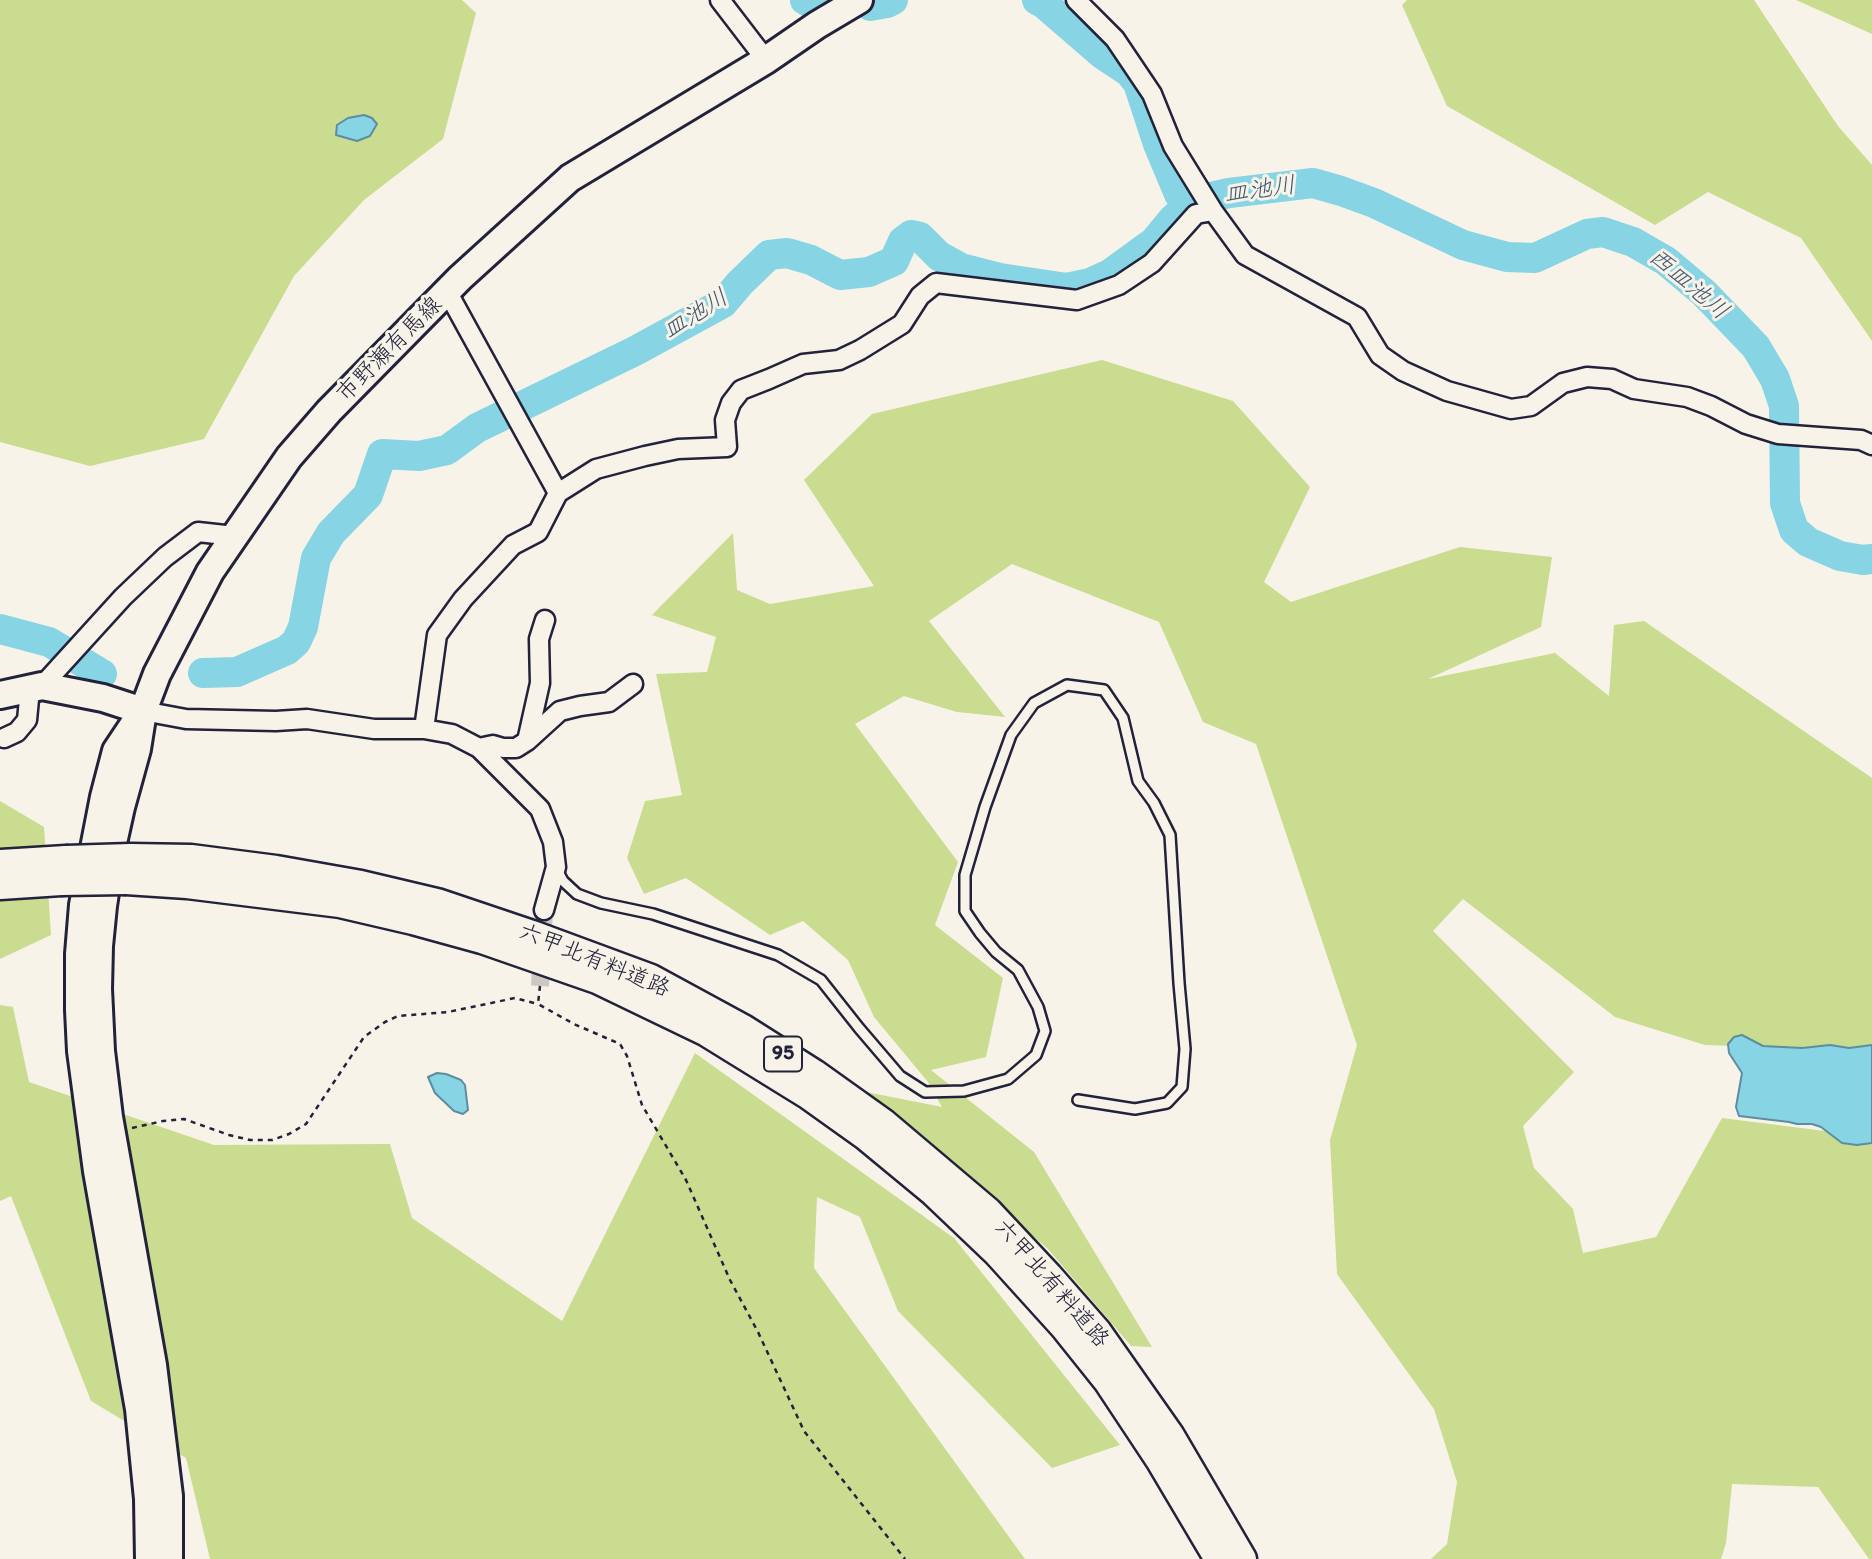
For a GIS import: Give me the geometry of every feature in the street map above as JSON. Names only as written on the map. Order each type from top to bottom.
[{"type":"main road","name":"六甲北有料道路","points":[[0,864],[64,871],[128,869],[191,859],[362,885],[437,903],[651,979],[743,1029],[814,1073],[884,1124],[988,1212],[1097,1332],[1170,1436],[1242,1559]]},
{"type":"main road","name":"六甲北有料道路","points":[[128,869],[187,884],[340,902],[482,939],[597,979],[706,1032],[809,1095],[865,1135],[934,1192],[997,1252],[1065,1326],[1108,1381],[1154,1449],[1219,1559]]},
{"type":"main road","name":"六甲北有料道路","points":[[0,885],[64,871]]},
{"type":"street","points":[[720,0],[766,60]]},
{"type":"street","name":"市野瀬有馬線","points":[[144,711],[157,674],[210,572],[289,457],[329,411],[447,291],[570,178],[766,60],[859,0]]},
{"type":"street","points":[[1076,0],[1115,39],[1152,94],[1173,146],[1212,209],[1245,255],[1357,317],[1380,355],[1404,371],[1447,391],[1511,409],[1531,406],[1563,383],[1587,377],[1612,379],[1634,388],[1688,397],[1746,424],[1778,434],[1861,440],[1872,445]]},
{"type":"street","points":[[424,729],[437,635],[463,599],[513,545],[538,532],[558,493],[597,469],[678,449],[727,447],[725,420],[731,403],[741,390],[803,363],[839,360],[860,350],[902,324],[920,296],[936,284],[1077,300],[1119,285],[1152,263],[1196,214],[1212,209]]},
{"type":"street","points":[[447,291],[558,493]]},
{"type":"street","points":[[4,738],[17,732],[27,720],[30,700],[36,688],[165,557],[198,531],[234,536]]},
{"type":"street","points":[[527,741],[540,683],[539,639],[545,620]]},
{"type":"street","points":[[479,748],[493,745],[516,748],[560,711],[609,702],[633,684]]},
{"type":"street","points":[[0,695],[36,688],[103,698],[144,711],[186,719],[307,719],[374,729],[424,729],[452,734],[479,748],[540,810],[553,842],[556,867],[544,910]]},
{"type":"street","points":[[144,711],[111,852],[99,946],[98,989],[101,1051],[112,1133],[153,1365],[169,1496],[169,1559]]},
{"type":"street","points":[[144,711],[116,751],[104,797],[83,905],[79,954],[79,1010],[81,1051],[97,1171],[139,1409],[148,1499],[149,1559]]},
{"type":"lane","points":[[556,867],[563,881],[577,894],[601,903],[653,914],[778,955],[821,979],[900,1076],[925,1091],[964,1091],[1008,1079],[1036,1055],[1045,1031],[1038,1007],[1018,970],[996,952],[965,911],[965,875],[985,807],[1011,735],[1034,702],[1067,685],[1104,690],[1123,718],[1139,781],[1170,835],[1185,1049],[1182,1087],[1167,1102],[1135,1109],[1078,1100]]},
{"type":"path","points":[[538,1004],[540,986]]},
{"type":"path","points":[[112,1133],[184,1119],[250,1140],[272,1140],[289,1134],[306,1124],[364,1037],[384,1022],[398,1016],[448,1013],[515,998],[538,1004],[574,1024],[620,1044],[627,1056],[642,1105],[686,1180],[730,1280],[758,1332],[804,1431],[905,1559]]},
{"type":"green space","points":[[0,0],[462,0],[476,13],[443,139],[364,200],[294,276],[204,439],[90,466],[0,442]]},
{"type":"green space","points":[[1407,0],[1754,0],[1838,126],[1872,165],[1872,341],[1801,238],[1708,192],[1655,225],[1447,106],[1402,5]]},
{"type":"green space","points":[[1796,0],[1872,0],[1872,34]]},
{"type":"green space","points":[[1102,360],[1233,401],[1310,487],[1264,582],[1291,602],[1460,547],[1552,557],[1541,627],[1428,679],[1555,653],[1609,696],[1614,625],[1644,621],[1872,778],[1872,1051],[1705,1045],[1615,1017],[1463,899],[1433,931],[1574,1072],[1523,1126],[1534,1168],[1573,1209],[1583,1253],[1656,1237],[1722,1118],[1872,1137],[1872,1559],[1869,1559],[1818,1487],[1732,1484],[1726,1543],[1721,1559],[1431,1559],[1447,1544],[1457,1482],[1434,1409],[1337,1274],[1330,1140],[1357,1045],[1256,744],[1203,722],[1159,622],[1012,564],[929,621],[1005,717],[957,712],[904,696],[855,724],[958,862],[935,925],[1003,978],[986,1057],[931,1070],[1034,1152],[1152,1347],[1131,1346],[1048,1249],[866,1092],[942,1107],[928,1082],[874,1017],[848,960],[803,921],[770,935],[686,878],[644,894],[627,858],[645,801],[682,795],[656,674],[707,672],[716,637],[652,615],[733,533],[737,590],[770,604],[874,586],[804,480],[872,414]]},
{"type":"green space","points":[[0,801],[44,827],[51,935],[0,959]]},
{"type":"green space","points":[[0,1005],[13,1007],[29,1082],[214,1145],[390,1144],[412,1218],[562,1321],[695,1053],[954,1238],[1120,1445],[1052,1468],[898,1311],[860,1217],[817,1197],[814,1268],[1025,1559],[210,1559],[186,1458],[91,1401],[11,1196],[0,1201]]},
{"type":"water","points":[[364,115],[377,124],[370,136],[357,141],[336,135],[337,125],[348,118]]},
{"type":"water","points":[[1742,1035],[1763,1046],[1802,1048],[1830,1045],[1849,1048],[1872,1045],[1872,1143],[1842,1143],[1821,1127],[1812,1124],[1739,1116],[1736,1107],[1742,1073],[1729,1053],[1728,1044],[1734,1037]]},
{"type":"water","points":[[437,1073],[461,1080],[465,1085],[468,1110],[463,1114],[454,1111],[435,1093],[428,1077]]},
{"type":"waterway","name":"西皿池川","points":[[805,0],[820,7]]},
{"type":"waterway","name":"西皿池川","points":[[870,6],[893,0]]},
{"type":"waterway","name":"西皿池川","points":[[1037,0],[1102,54],[1129,72],[1138,83],[1158,144],[1179,194],[1188,206]]},
{"type":"waterway","name":"皿池川","points":[[203,673],[237,672],[287,650],[296,642],[303,627],[316,558],[331,533],[368,495],[382,454],[419,456],[447,450],[477,428],[635,351],[723,303],[769,255],[787,253],[811,260],[840,275],[869,272],[894,261],[903,241],[911,235],[920,237],[939,256],[961,268],[1000,278],[1067,288],[1090,283],[1110,274],[1154,242],[1188,206],[1229,193],[1313,183],[1374,203],[1463,245],[1507,257],[1535,258],[1587,234],[1603,232],[1633,242],[1666,261],[1704,293],[1756,347],[1775,379],[1784,406],[1785,503],[1794,530],[1808,542],[1840,556],[1872,559]]},
{"type":"waterway","name":"皿池川","points":[[0,629],[49,642],[102,674]]},
{"type":"tunnel","points":[[540,986],[544,910]]}]
